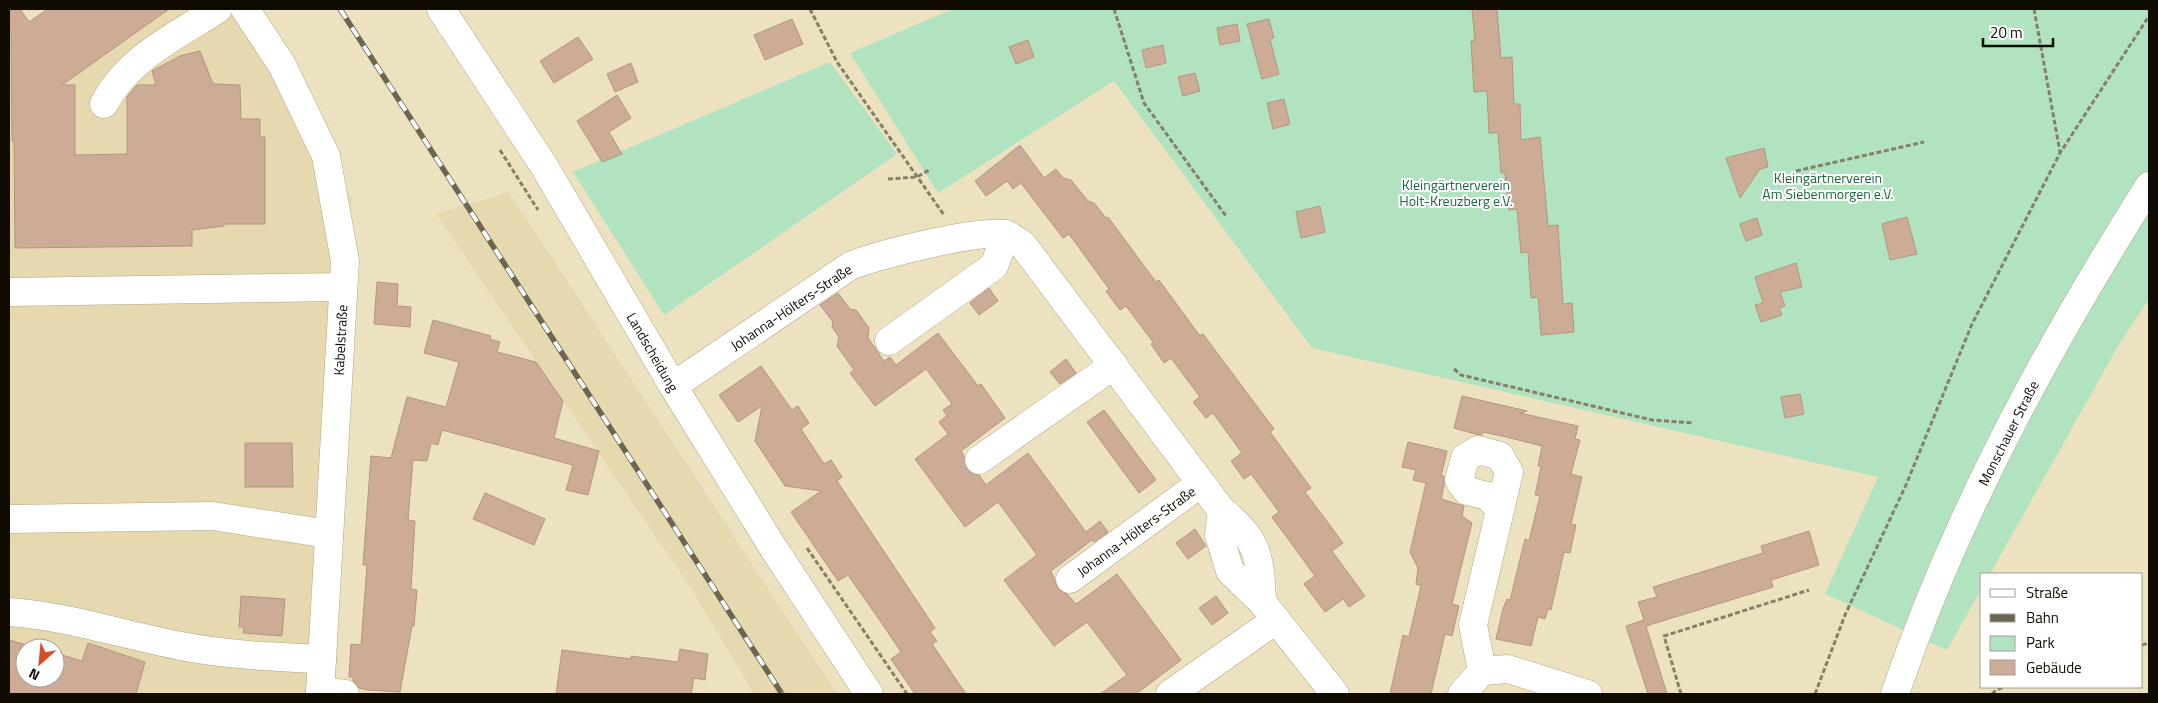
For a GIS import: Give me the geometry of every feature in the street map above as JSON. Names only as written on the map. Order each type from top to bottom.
[{"type":"street","points":[[104,104],[112,88],[126,72],[160,46],[218,9]]},
{"type":"street","name":"Kabelstraße","points":[[245,9],[282,66],[326,156],[345,261],[322,658],[328,693]]},
{"type":"street","name":"Landscheidung","points":[[441,9],[544,166],[673,386],[774,549],[869,694]]},
{"type":"street","name":"Monschauer Straße","points":[[1895,694],[1909,654],[1955,542],[2002,441],[2058,338],[2149,186]]},
{"type":"street","name":"Johanna-Hölters-Straße","points":[[673,386],[850,266],[872,257],[960,238],[981,234],[1006,234],[1024,245],[1222,511],[1219,535],[1230,571],[1269,611],[1335,694]]},
{"type":"street","points":[[889,340],[994,266],[1006,234]]},
{"type":"street","points":[[9,292],[343,287]]},
{"type":"street","points":[[979,460],[1114,365]]},
{"type":"street","name":"Johanna-Hölters-Straße","points":[[1070,579],[1201,483]]},
{"type":"street","points":[[1482,671],[1473,625],[1499,509]]},
{"type":"street","points":[[9,519],[212,516],[329,534]]},
{"type":"street","points":[[1170,694],[1269,611]]},
{"type":"street","points":[[9,612],[38,614],[183,646],[277,657],[322,658]]},
{"type":"street","points":[[1462,694],[1482,671],[1508,669],[1588,694]]},
{"type":"path","points":[[810,9],[837,62],[960,238]]},
{"type":"path","points":[[1114,9],[1144,103],[1226,216]]},
{"type":"path","points":[[2034,9],[2060,153]]},
{"type":"path","points":[[1815,694],[1845,615],[1906,485],[1972,324],[2060,153],[2149,16]]},
{"type":"path","points":[[1796,171],[1924,142]]},
{"type":"path","points":[[888,179],[917,177],[931,170]]},
{"type":"path","points":[[1454,370],[1461,375],[1652,420],[1694,423]]},
{"type":"path","points":[[1681,694],[1664,636],[1809,590]]},
{"type":"shaded area","points":[[9,9],[12,13],[20,9],[30,22],[47,9],[228,9],[352,199],[308,694],[9,694]]},
{"type":"shaded area","points":[[509,192],[837,694],[754,694],[690,587],[436,214]]},
{"type":"green space","points":[[953,9],[2149,9],[2149,299],[2121,341],[1991,573],[1980,573],[1980,592],[1947,650],[1825,594],[1878,477],[1312,348],[1114,81],[938,193],[850,53]]},
{"type":"green space","points":[[830,62],[897,154],[664,315],[573,172]]},
{"type":"building","points":[[9,9],[20,9],[29,22],[48,9],[169,9],[62,85],[75,85],[75,155],[127,154],[127,97],[137,85],[156,85],[152,71],[180,56],[200,51],[213,84],[240,85],[241,119],[260,119],[260,137],[265,137],[265,224],[224,224],[224,226],[192,230],[192,246],[15,248],[14,143],[12,141]]},
{"type":"building","points":[[1472,9],[1497,9],[1501,58],[1512,57],[1514,104],[1520,104],[1521,140],[1540,137],[1548,226],[1558,225],[1563,304],[1572,303],[1574,332],[1541,335],[1538,297],[1531,298],[1528,252],[1521,253],[1517,209],[1509,210],[1505,173],[1501,173],[1498,133],[1489,133],[1487,91],[1474,92],[1471,41],[1475,40]]},
{"type":"building","points":[[792,19],[803,44],[765,60],[754,35]]},
{"type":"building","points":[[1269,19],[1274,38],[1270,39],[1279,74],[1262,79],[1247,24]]},
{"type":"building","points":[[1237,24],[1240,41],[1220,45],[1217,28]]},
{"type":"building","points":[[578,37],[593,59],[554,83],[540,61]]},
{"type":"building","points":[[1028,40],[1034,57],[1016,64],[1009,47]]},
{"type":"building","points":[[1163,45],[1166,63],[1146,68],[1142,50]]},
{"type":"building","points":[[631,63],[638,82],[615,92],[607,74]]},
{"type":"building","points":[[1195,73],[1200,91],[1183,96],[1178,77]]},
{"type":"building","points":[[617,95],[631,118],[609,132],[622,154],[602,162],[577,121]]},
{"type":"building","points":[[1284,99],[1290,124],[1273,129],[1267,103]]},
{"type":"building","points":[[1020,145],[1044,178],[1056,169],[1063,178],[1071,180],[1088,201],[1094,203],[1106,218],[1108,217],[1156,282],[1159,280],[1200,336],[1203,334],[1274,429],[1270,432],[1311,488],[1305,492],[1343,543],[1332,551],[1365,596],[1349,607],[1343,599],[1325,612],[1304,584],[1315,576],[1272,517],[1279,512],[1251,474],[1244,479],[1231,461],[1242,453],[1213,413],[1206,418],[1193,402],[1200,397],[1171,358],[1164,363],[1151,344],[1153,342],[1126,306],[1120,310],[1106,291],[1109,289],[1069,234],[1063,238],[1021,183],[1013,189],[1007,181],[986,196],[975,181]]},
{"type":"building","points":[[1764,148],[1768,167],[1760,169],[1740,198],[1726,158]]},
{"type":"building","points":[[1320,206],[1325,232],[1301,238],[1296,212]]},
{"type":"building","points":[[1907,217],[1917,254],[1890,260],[1882,224]]},
{"type":"building","points":[[1757,218],[1762,235],[1746,241],[1740,224]]},
{"type":"building","points":[[1796,263],[1802,287],[1780,292],[1785,306],[1779,308],[1782,315],[1761,322],[1755,305],[1763,303],[1755,277]]},
{"type":"building","points":[[377,282],[398,284],[397,306],[411,307],[410,327],[374,324]]},
{"type":"building","points":[[989,288],[998,301],[979,315],[970,303]]},
{"type":"building","points":[[838,293],[850,309],[856,310],[869,328],[868,338],[884,361],[890,357],[896,365],[938,333],[978,386],[981,384],[1005,418],[961,451],[967,469],[979,475],[986,485],[1028,453],[1086,532],[1100,521],[1108,532],[1094,542],[1092,540],[1051,571],[1058,589],[1067,594],[1076,604],[1117,574],[1181,660],[1136,694],[1100,694],[1127,675],[1087,622],[1054,646],[1004,580],[1037,555],[998,502],[965,527],[915,459],[948,434],[939,422],[947,416],[943,410],[952,404],[926,369],[875,406],[850,373],[854,370],[837,346],[839,337],[832,327],[833,322],[820,305]]},
{"type":"building","points":[[433,320],[491,336],[490,339],[500,342],[497,352],[536,362],[563,401],[554,438],[599,451],[588,495],[566,490],[573,465],[442,430],[438,445],[431,443],[427,461],[413,460],[408,520],[415,521],[411,589],[417,590],[414,626],[412,626],[400,692],[367,690],[359,688],[353,681],[353,677],[349,677],[351,644],[361,645],[367,565],[363,565],[371,456],[391,458],[407,397],[446,407],[459,362],[424,353]]},
{"type":"building","points":[[1066,359],[1076,373],[1060,384],[1050,372]]},
{"type":"building","points":[[761,366],[792,410],[798,406],[809,423],[801,429],[824,464],[831,460],[842,477],[837,481],[935,628],[930,632],[937,641],[932,644],[966,694],[915,694],[891,659],[901,652],[883,625],[848,575],[838,581],[791,512],[821,491],[785,486],[755,441],[762,406],[738,422],[719,395]]},
{"type":"building","points":[[1800,394],[1804,414],[1785,418],[1781,397]]},
{"type":"building","points":[[1462,396],[1527,411],[1520,413],[1578,426],[1575,439],[1580,440],[1571,474],[1582,477],[1571,524],[1576,525],[1570,553],[1564,552],[1551,610],[1548,609],[1545,619],[1538,617],[1531,646],[1496,639],[1503,609],[1507,599],[1510,600],[1525,539],[1529,541],[1540,496],[1535,495],[1541,467],[1538,466],[1542,446],[1483,432],[1482,435],[1479,435],[1454,428]]},
{"type":"building","points":[[1104,410],[1156,480],[1139,493],[1087,422]]},
{"type":"building","points":[[1408,442],[1447,451],[1441,476],[1444,476],[1444,485],[1441,499],[1464,506],[1462,516],[1472,523],[1452,604],[1459,606],[1452,636],[1445,634],[1431,694],[1390,694],[1403,635],[1409,637],[1421,586],[1416,584],[1418,568],[1410,552],[1426,483],[1413,480],[1416,470],[1402,467]]},
{"type":"building","points":[[245,443],[292,443],[293,487],[245,487]]},
{"type":"building","points":[[485,493],[545,519],[534,545],[473,519]]},
{"type":"building","points":[[1195,529],[1206,546],[1188,559],[1176,543]]},
{"type":"building","points":[[1809,531],[1819,565],[1771,580],[1773,587],[1646,626],[1667,694],[1648,694],[1626,626],[1644,620],[1638,602],[1657,597],[1653,587],[1763,553],[1761,546]]},
{"type":"building","points":[[241,596],[285,599],[282,636],[243,633],[244,627],[239,627]]},
{"type":"building","points":[[1216,596],[1228,613],[1212,625],[1199,608]]},
{"type":"building","points":[[9,640],[15,642],[15,688],[65,688],[65,656],[82,661],[88,643],[145,662],[136,694],[9,694]]},
{"type":"building","points":[[680,649],[708,654],[705,680],[694,678],[691,694],[556,694],[562,650],[631,659],[631,656],[678,662]]},
{"type":"railway","points":[[340,9],[782,694]]},
{"type":"park label","name":"Kleingärtnerverein Am Siebenmorgen e.V.","points":[[1828,186]]},
{"type":"park label","name":"Kleingärtnerverein Holt-Kreuzberg e.V.","points":[[1456,192]]}]
